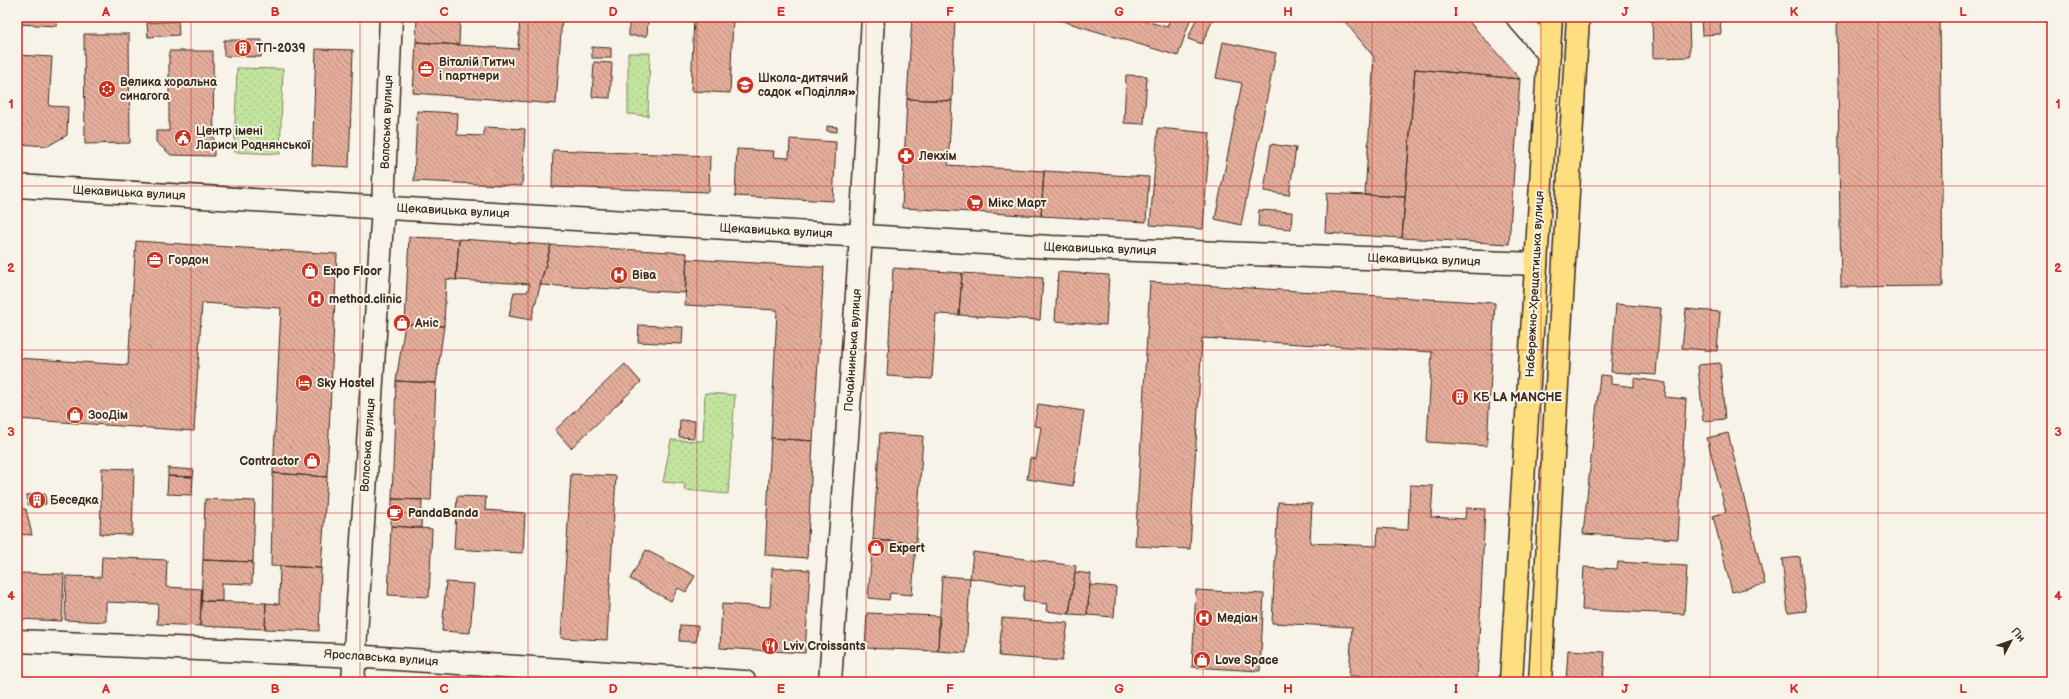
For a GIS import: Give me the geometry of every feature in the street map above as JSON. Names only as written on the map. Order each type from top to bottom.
[{"type":"main road","name":"Набережно-Хрещатицька вулиця","points":[[1511,682],[1551,17]]},
{"type":"main road","points":[[1540,682],[1578,17]]},
{"type":"street","name":"Волоська вулиця","points":[[353,682],[383,207],[392,17]]},
{"type":"street","name":"Почайнинська вулиця","points":[[830,682],[873,17]]},
{"type":"street","points":[[1517,17],[1549,54]]},
{"type":"street","name":"Щекавицька вулиця","points":[[17,186],[1051,247],[1536,264]]},
{"type":"street","name":"Ярославська вулиця","points":[[17,641],[355,656],[745,682]]},
{"type":"green space","points":[[628,53],[650,53],[648,116],[628,114]]},
{"type":"green space","points":[[237,68],[283,69],[280,154],[234,152]]},
{"type":"green space","points":[[705,393],[735,395],[728,494],[684,490],[685,484],[663,482],[671,440],[703,441]]},
{"type":"building","points":[[17,17],[58,17],[57,26],[17,24]]},
{"type":"building","points":[[417,17],[460,17],[459,45],[416,42]]},
{"type":"building","points":[[520,17],[562,17],[556,104],[413,93],[416,42],[518,49]]},
{"type":"building","points":[[629,17],[648,17],[647,36],[629,36]]},
{"type":"building","points":[[694,17],[733,17],[730,93],[691,91]]},
{"type":"building","points":[[912,17],[955,17],[952,101],[907,99]]},
{"type":"building","points":[[1060,17],[1131,17],[1167,27],[1171,17],[1191,17],[1178,56],[1059,20]]},
{"type":"building","points":[[1197,17],[1214,17],[1202,44],[1188,39]]},
{"type":"building","points":[[1341,17],[1465,17],[1520,79],[1415,69],[1405,197],[1365,195],[1374,57]]},
{"type":"building","points":[[1652,17],[1689,17],[1690,57],[1653,58]]},
{"type":"building","points":[[1701,17],[1720,17],[1721,34],[1702,35]]},
{"type":"building","points":[[1837,17],[1940,17],[1943,286],[1841,287]]},
{"type":"building","points":[[178,21],[179,35],[148,37],[147,23]]},
{"type":"building","name":"Велика хоральна синагога","points":[[84,34],[129,34],[130,143],[85,144]]},
{"type":"building","name":"ТП-2039","points":[[224,40],[262,40],[261,57],[224,56]]},
{"type":"building","points":[[1223,42],[1276,53],[1241,225],[1215,219],[1242,83],[1216,78]]},
{"type":"building","points":[[592,47],[611,48],[611,58],[592,58]]},
{"type":"building","points":[[316,49],[353,50],[349,167],[312,165]]},
{"type":"building","points":[[169,51],[213,51],[214,156],[171,155],[156,142],[156,131],[169,131]]},
{"type":"building","points":[[17,55],[52,57],[49,106],[68,107],[67,135],[48,146],[17,144]]},
{"type":"building","points":[[594,62],[612,63],[610,98],[592,97]]},
{"type":"building","points":[[1415,69],[1520,79],[1509,244],[1402,238]]},
{"type":"building","points":[[1126,75],[1147,76],[1144,124],[1124,123]]},
{"type":"building","points":[[907,99],[952,101],[948,165],[1044,171],[1041,216],[902,208]]},
{"type":"building","points":[[417,111],[458,113],[457,135],[484,136],[484,127],[525,129],[522,186],[414,181]]},
{"type":"building","points":[[827,126],[837,127],[837,132],[827,131]]},
{"type":"building","points":[[1158,128],[1210,133],[1203,229],[1150,225]]},
{"type":"building","points":[[790,139],[836,142],[833,201],[735,196],[737,149],[774,151],[773,157],[789,158]]},
{"type":"building","points":[[1271,144],[1296,148],[1289,195],[1264,191]]},
{"type":"building","points":[[553,150],[710,156],[709,192],[552,187]]},
{"type":"building","points":[[1044,171],[1149,177],[1146,222],[1041,216]]},
{"type":"building","points":[[1327,193],[1405,197],[1402,238],[1325,233]]},
{"type":"building","points":[[1259,210],[1292,212],[1291,229],[1258,226]]},
{"type":"building","points":[[409,237],[459,239],[456,280],[446,279],[444,326],[405,324]]},
{"type":"building","points":[[459,239],[551,245],[531,320],[509,316],[514,292],[527,292],[530,284],[456,280]]},
{"type":"building","points":[[136,241],[337,254],[327,477],[273,473],[281,308],[202,303],[194,431],[17,419],[17,358],[128,365]]},
{"type":"building","points":[[551,245],[687,253],[685,293],[540,285]]},
{"type":"building","points":[[687,259],[824,267],[813,441],[771,438],[777,310],[685,305]]},
{"type":"building","points":[[893,268],[962,273],[959,315],[936,314],[932,379],[887,376]]},
{"type":"building","points":[[1058,272],[1109,275],[1106,325],[1055,321]]},
{"type":"building","points":[[962,273],[1043,278],[1040,320],[959,315]]},
{"type":"building","name":"КБ LA MANCHE","points":[[1150,282],[1495,303],[1487,446],[1427,442],[1432,352],[1202,338],[1190,549],[1135,546]]},
{"type":"building","points":[[1616,304],[1661,308],[1656,375],[1611,372]]},
{"type":"building","points":[[1686,309],[1720,312],[1717,351],[1682,348]]},
{"type":"building","points":[[405,324],[444,326],[436,383],[396,381]]},
{"type":"building","points":[[639,325],[683,327],[682,344],[638,342]]},
{"type":"building","points":[[1720,363],[1725,419],[1703,421],[1698,365]]},
{"type":"building","points":[[625,364],[641,382],[571,448],[555,430]]},
{"type":"building","points":[[1600,375],[1611,376],[1611,384],[1634,387],[1634,378],[1666,383],[1665,397],[1686,399],[1678,539],[1583,534]]},
{"type":"building","points":[[396,381],[436,383],[431,500],[392,499]]},
{"type":"building","points":[[1038,404],[1084,411],[1073,486],[1027,479],[1030,458],[1036,459],[1041,427],[1034,426]]},
{"type":"building","points":[[680,420],[695,421],[694,438],[679,437]]},
{"type":"building","points":[[880,433],[923,436],[916,543],[873,540]]},
{"type":"building","points":[[1728,433],[1765,584],[1732,592],[1713,516],[1726,512],[1707,438]]},
{"type":"building","points":[[771,438],[813,441],[807,558],[765,555]]},
{"type":"building","points":[[102,468],[134,469],[132,535],[100,534]]},
{"type":"building","points":[[168,468],[194,470],[193,477],[168,476]]},
{"type":"building","points":[[273,473],[327,477],[321,568],[271,566]]},
{"type":"building","points":[[571,474],[616,476],[607,640],[561,638]]},
{"type":"building","points":[[168,476],[193,477],[192,495],[167,494]]},
{"type":"building","points":[[1410,485],[1433,486],[1431,517],[1465,519],[1466,508],[1485,509],[1477,682],[1349,676],[1352,627],[1272,623],[1278,502],[1312,504],[1310,543],[1377,546],[1378,528],[1408,530]]},
{"type":"building","name":"Беседка","points":[[45,494],[46,504],[28,505],[27,495]]},
{"type":"building","points":[[457,496],[486,497],[485,510],[525,513],[523,553],[454,549]]},
{"type":"building","points":[[205,499],[255,501],[253,562],[203,560]]},
{"type":"building","points":[[392,499],[422,500],[421,528],[391,526]]},
{"type":"building","points":[[17,509],[26,509],[32,535],[17,534]]},
{"type":"building","points":[[391,526],[432,529],[429,597],[388,595]]},
{"type":"building","points":[[873,540],[916,543],[912,595],[890,593],[889,600],[868,598]]},
{"type":"building","points":[[646,550],[695,576],[686,592],[678,588],[671,601],[630,579]]},
{"type":"building","points":[[973,552],[1076,566],[1069,614],[1046,611],[1047,604],[1023,601],[1025,586],[970,578]]},
{"type":"building","points":[[102,557],[167,560],[166,587],[202,589],[200,626],[157,624],[158,604],[106,602],[106,622],[65,620],[66,576],[101,577]]},
{"type":"building","points":[[1800,557],[1806,611],[1788,613],[1782,559]]},
{"type":"building","points":[[203,560],[253,562],[252,584],[222,583],[222,601],[201,601]]},
{"type":"building","points":[[1618,562],[1687,566],[1684,614],[1582,610],[1584,567],[1617,569]]},
{"type":"building","points":[[280,566],[321,568],[319,631],[265,629],[266,603],[279,604]]},
{"type":"building","points":[[772,568],[810,570],[805,653],[720,648],[722,604],[770,607]]},
{"type":"building","points":[[1075,572],[1091,574],[1087,615],[1069,614]]},
{"type":"building","points":[[17,573],[64,574],[62,621],[17,619]]},
{"type":"building","points":[[942,576],[970,578],[966,653],[938,651]]},
{"type":"building","points":[[446,582],[474,584],[470,633],[442,631]]},
{"type":"building","points":[[1090,585],[1116,587],[1114,617],[1087,615]]},
{"type":"building","points":[[1196,590],[1264,594],[1260,671],[1192,667]]},
{"type":"building","points":[[201,601],[266,603],[265,629],[200,626]]},
{"type":"building","points":[[867,613],[939,616],[938,651],[865,648]]},
{"type":"building","points":[[1002,618],[1068,623],[1062,661],[999,656]]},
{"type":"building","points":[[680,625],[698,626],[696,642],[679,641]]},
{"type":"building","points":[[1568,650],[1605,652],[1603,682],[1566,682]]},
{"type":"place","name":"ТП-2039","points":[[243,48]]},
{"type":"place","name":"Віталій Титич і партнери","points":[[426,69]]},
{"type":"place","name":"Школа-дитячий садок «Поділля»","points":[[745,85]]},
{"type":"place","name":"Велика хоральна синагога","points":[[107,89]]},
{"type":"place","name":"Центр імені Лариси Роднянської","points":[[183,138]]},
{"type":"place","name":"Лекхім","points":[[906,156]]},
{"type":"place","name":"Мікс Март","points":[[975,203]]},
{"type":"place","name":"Гордон","points":[[155,260]]},
{"type":"place","name":"Expo Floor","points":[[310,271]]},
{"type":"place","name":"Віва","points":[[619,275]]},
{"type":"place","name":"method.clinic","points":[[316,299]]},
{"type":"place","name":"Аніс","points":[[402,323]]},
{"type":"place","name":"Sky Hostel","points":[[304,383]]},
{"type":"place","name":"КБ LA MANCHE","points":[[1460,397]]},
{"type":"place","name":"ЗооДім","points":[[75,415]]},
{"type":"place","name":"Contractor","points":[[312,461]]},
{"type":"place","name":"Беседка","points":[[37,500]]},
{"type":"place","name":"PandaBanda","points":[[395,513]]},
{"type":"place","name":"Expert","points":[[876,548]]},
{"type":"place","name":"Медіан","points":[[1204,618]]},
{"type":"place","name":"Lviv Croissants","points":[[770,646]]},
{"type":"place","name":"Love Space","points":[[1202,660]]}]
